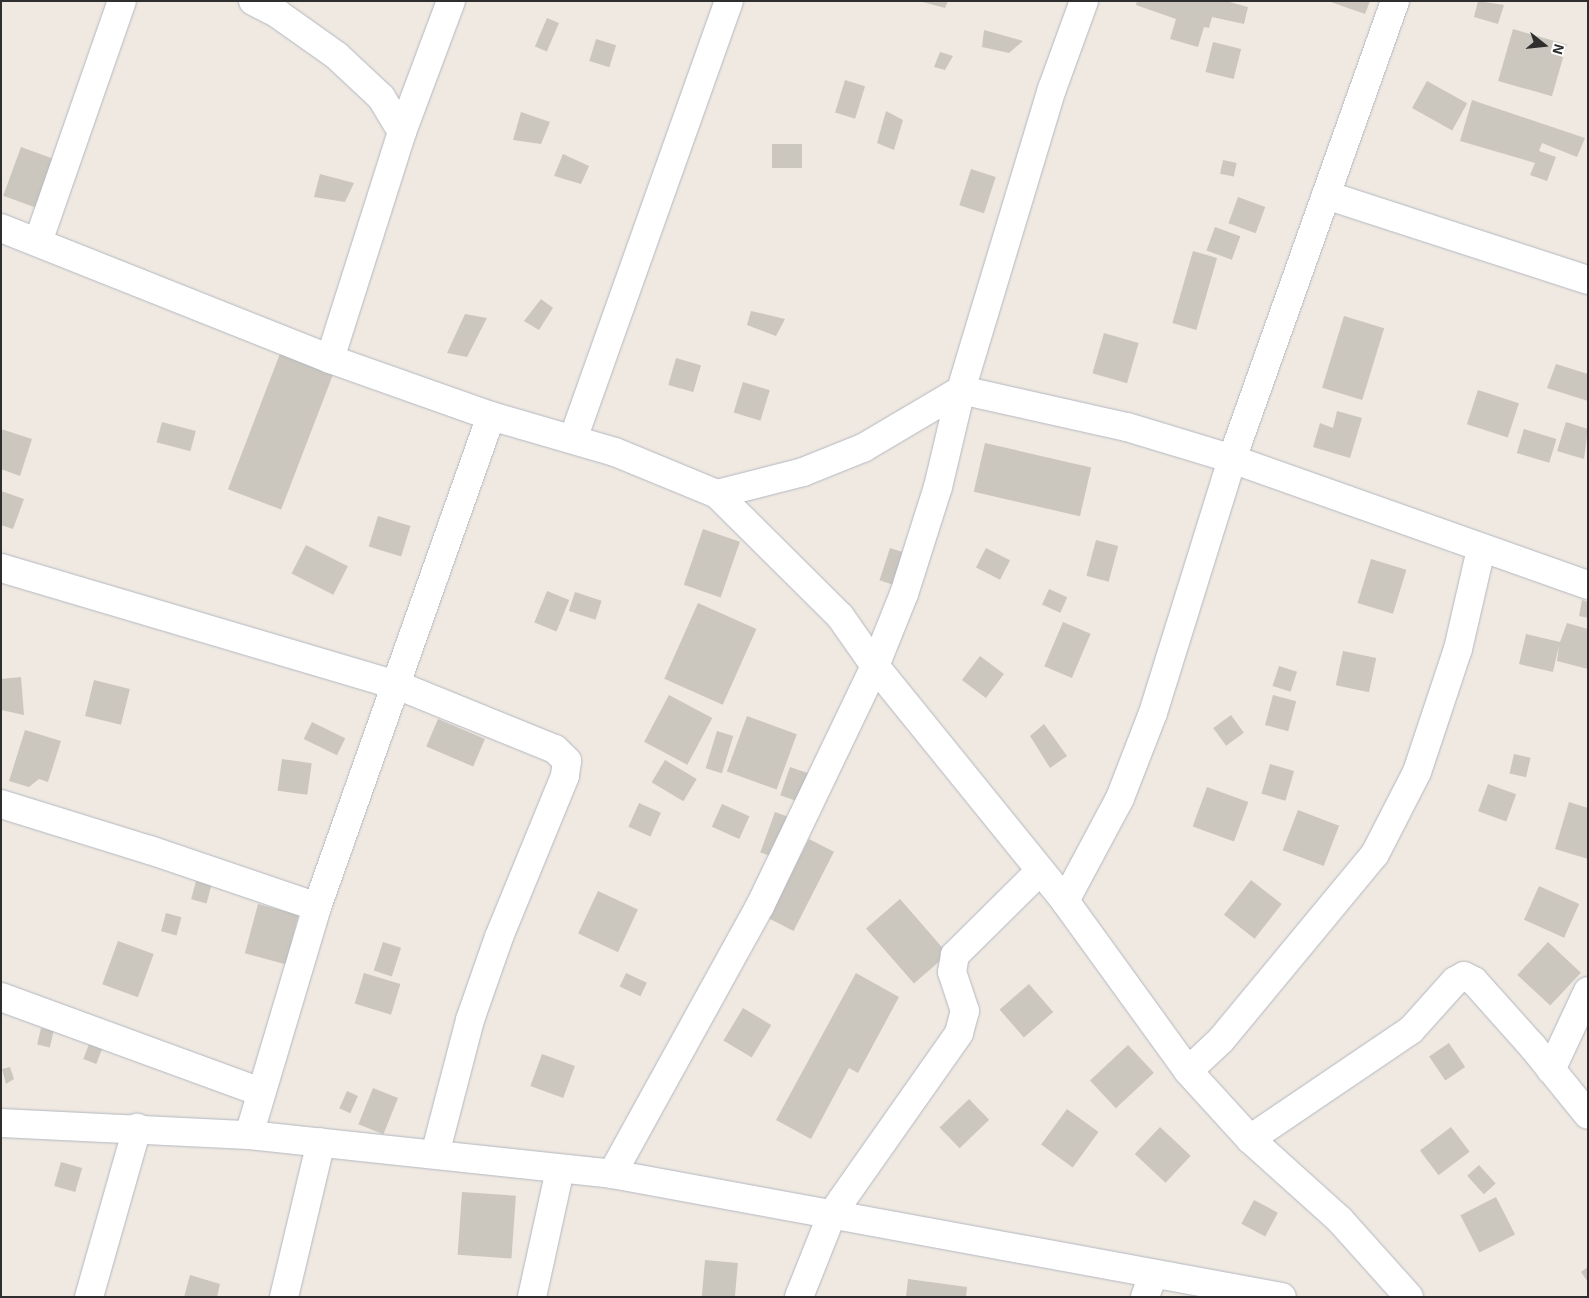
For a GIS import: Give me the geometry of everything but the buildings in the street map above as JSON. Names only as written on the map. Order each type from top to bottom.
[{"type":"street","points":[[38,242],[122,1]]},
{"type":"street","points":[[253,1],[278,14],[337,56],[381,97],[402,132]]},
{"type":"street","points":[[330,359],[402,132],[451,1]]},
{"type":"street","points":[[573,439],[729,1]]},
{"type":"street","points":[[612,1174],[760,906],[875,666],[907,585],[938,487],[961,390],[1052,89],[1084,1]]},
{"type":"street","points":[[1065,901],[1120,798],[1153,714],[1232,458],[1395,1]]},
{"type":"street","points":[[1326,194],[1588,280]]},
{"type":"street","points":[[1,228],[177,300],[330,359],[491,416],[573,439],[670,473],[717,494],[840,616],[875,666],[1065,901],[1188,1072],[1250,1139],[1340,1220],[1409,1297]]},
{"type":"street","points":[[717,494],[803,472],[863,448],[961,390],[1127,427],[1232,458],[1481,550],[1588,585]]},
{"type":"street","points":[[249,1135],[260,1092],[317,907],[491,416]]},
{"type":"street","points":[[1188,1072],[1221,1040],[1375,854],[1416,772],[1458,649],[1481,550]]},
{"type":"street","points":[[1,568],[397,685],[556,749],[567,761],[565,776],[499,937],[470,1020],[435,1154]]},
{"type":"street","points":[[1,804],[150,850],[317,907]]},
{"type":"street","points":[[799,1297],[832,1214],[959,1033],[965,1011],[952,972],[955,955],[1040,872]]},
{"type":"street","points":[[1250,1139],[1411,1030],[1455,981],[1464,976],[1474,981],[1588,1115]]},
{"type":"street","points":[[1551,1070],[1588,992]]},
{"type":"street","points":[[1,997],[260,1092]]},
{"type":"street","points":[[1,1124],[137,1128],[249,1135],[435,1154],[560,1170],[612,1174],[832,1214],[1149,1286],[1282,1297]]},
{"type":"street","points":[[89,1297],[137,1128]]},
{"type":"street","points":[[284,1297],[321,1142]]},
{"type":"street","points":[[532,1297],[560,1170]]}]
